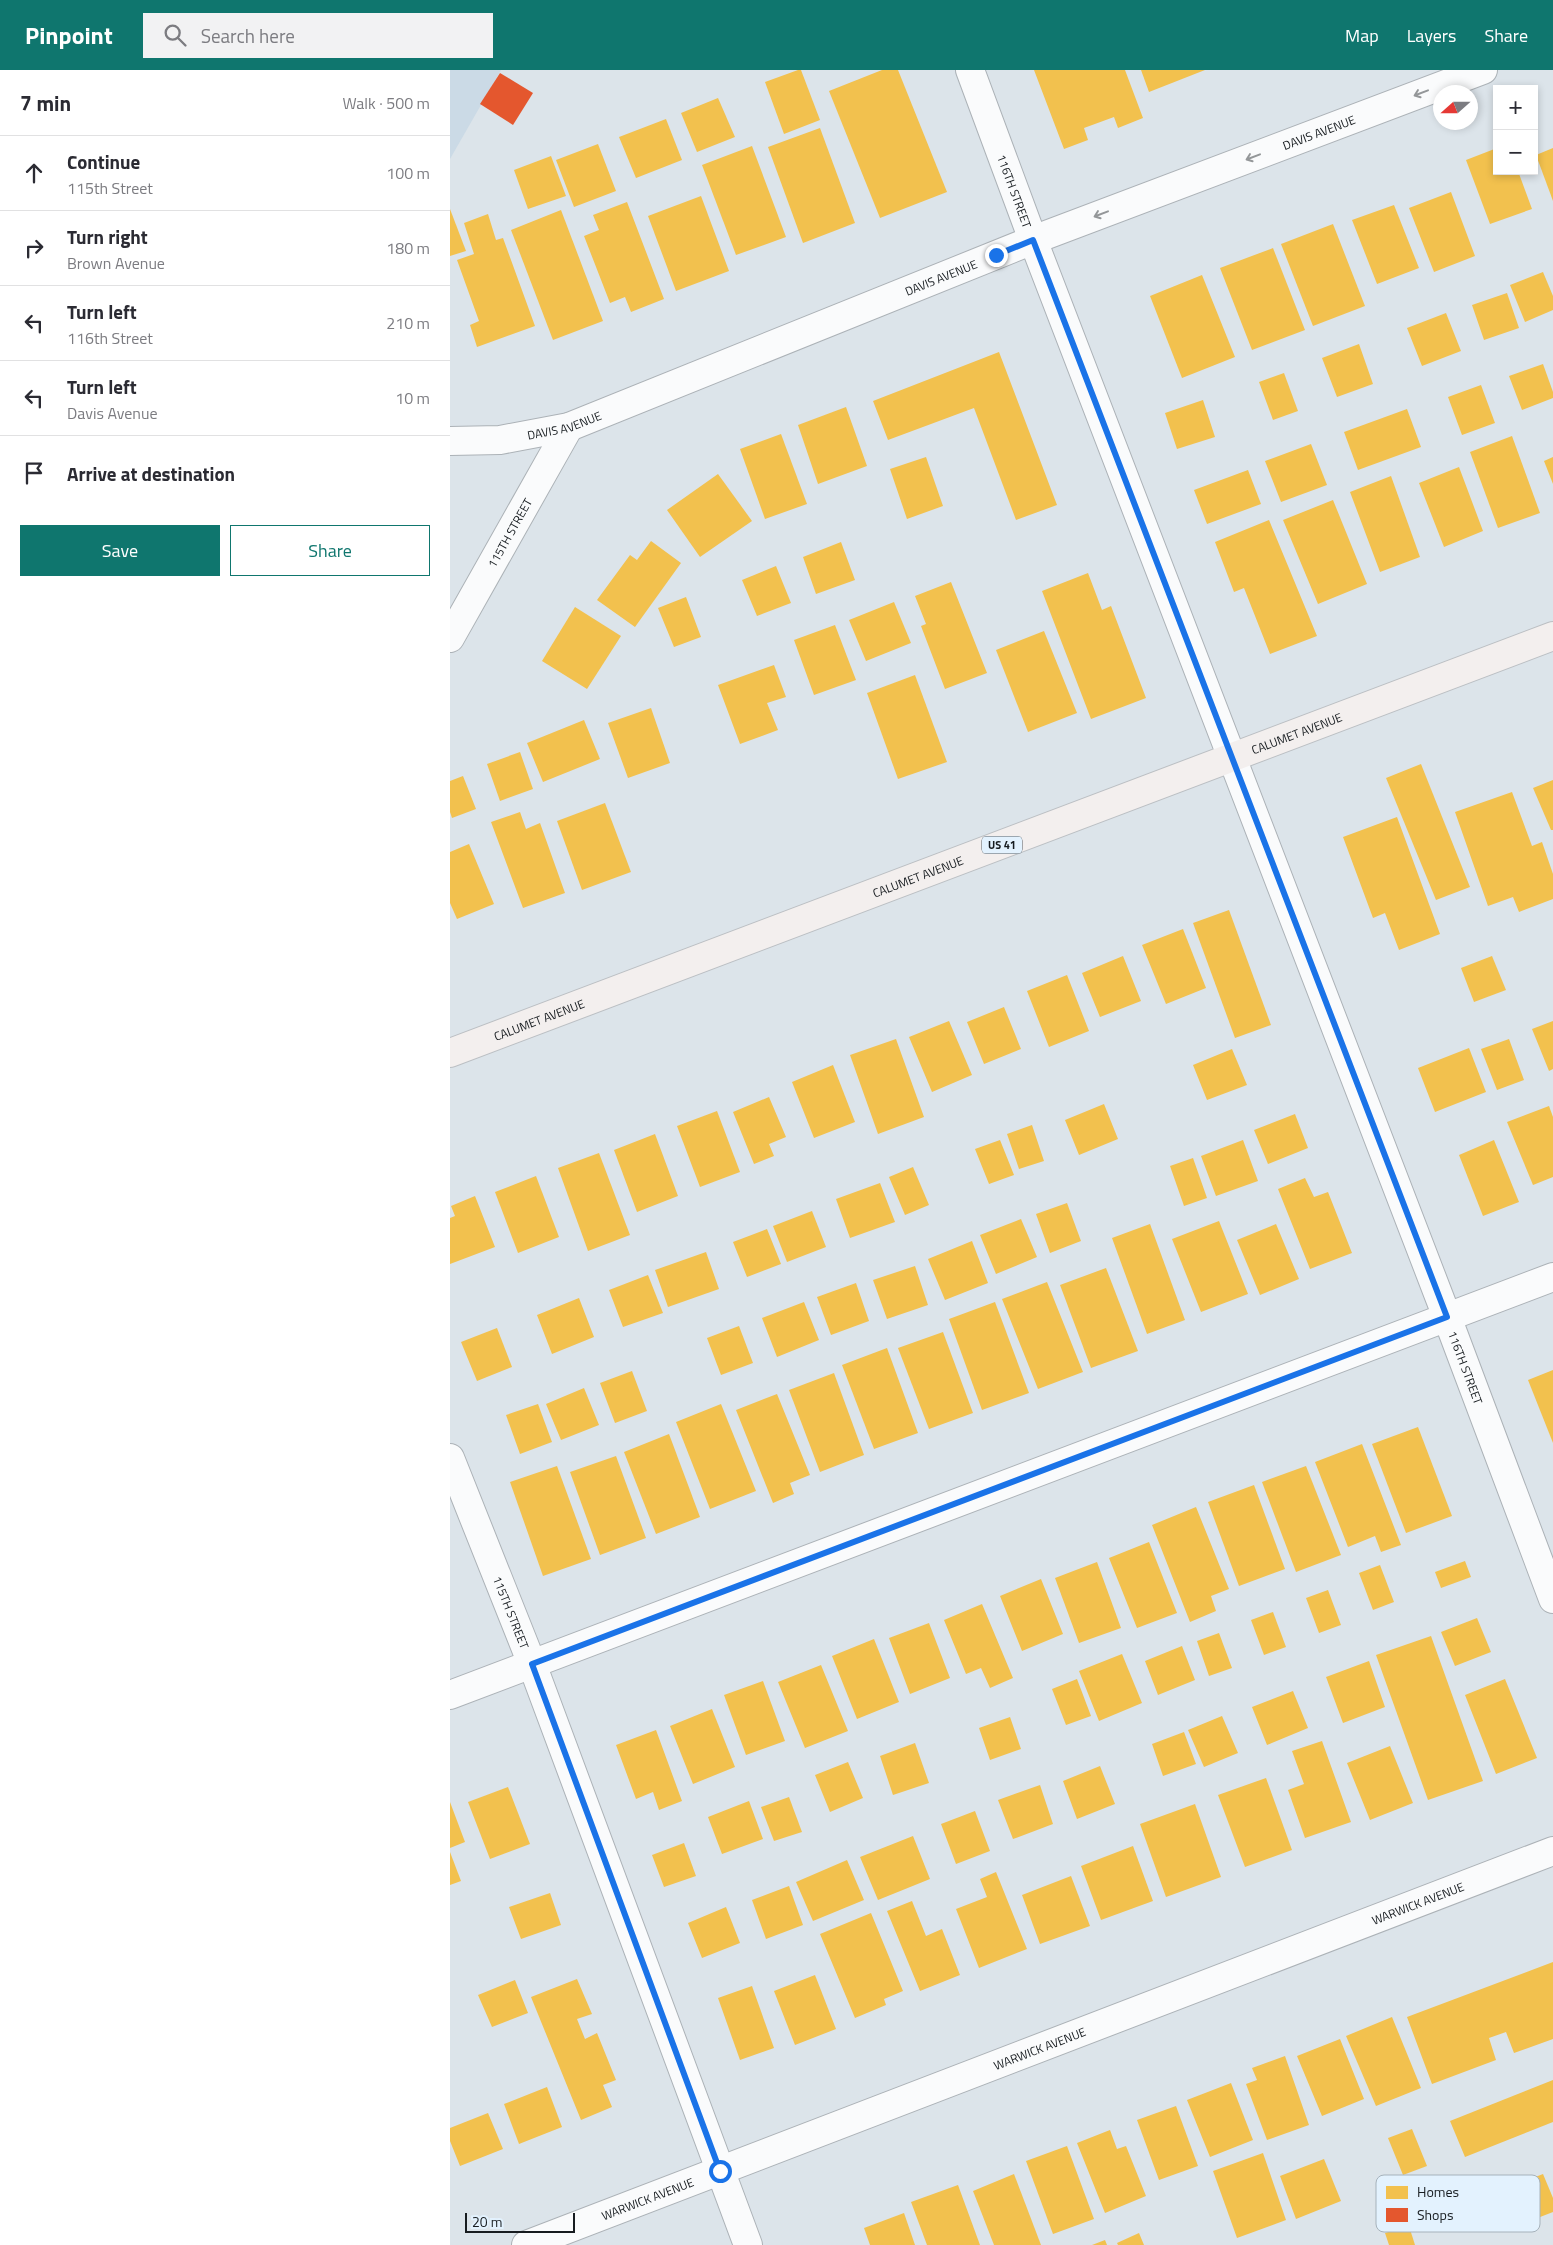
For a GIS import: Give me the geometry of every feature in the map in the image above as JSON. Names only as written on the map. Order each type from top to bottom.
[{"type":"main road","name":"CALUMET AVENUE","points":[[450,1053],[1553,636]]},
{"type":"street","name":"116TH STREET","points":[[970,70],[1033,240],[1447,1317],[1553,1599]]},
{"type":"street","name":"DAVIS AVENUE","points":[[450,441],[500,440],[569,427],[1033,240],[1483,70]]},
{"type":"street","name":"115TH STREET","points":[[450,638],[569,427]]},
{"type":"street","points":[[450,1695],[1553,1277]]},
{"type":"street","name":"115TH STREET","points":[[450,1458],[532,1664],[748,2245]]},
{"type":"street","name":"WARWICK AVENUE","points":[[526,2245],[1553,1851]]},
{"type":"shaded area","points":[[450,70],[501,70],[450,159]]},
{"type":"building: Homes","points":[[801,70],[820,120],[784,134],[765,82]]},
{"type":"building: Homes","points":[[882,70],[898,70],[947,192],[880,218],[829,91]]},
{"type":"building: Homes","points":[[1034,70],[1125,70],[1143,118],[1118,128],[1114,117],[1084,128],[1088,140],[1064,149]]},
{"type":"building: Homes","points":[[1141,70],[1205,70],[1149,92]]},
{"type":"building: Homes","points":[[718,98],[735,137],[697,152],[681,113]]},
{"type":"building: Homes","points":[[666,119],[682,160],[636,178],[619,137]]},
{"type":"building: Homes","points":[[820,128],[855,223],[803,243],[768,147]]},
{"type":"building: Homes","points":[[598,144],[616,191],[574,207],[556,160]]},
{"type":"building: Homes","points":[[752,146],[786,237],[736,255],[702,165]]},
{"type":"building: Homes","points":[[1553,148],[1553,201],[1538,160],[1538,154]]},
{"type":"building: Homes","points":[[1493,150],[1493,175],[1519,175],[1532,209],[1490,224],[1466,160]]},
{"type":"building: Homes","points":[[551,156],[566,196],[528,209],[514,170]]},
{"type":"building: Homes","points":[[1451,192],[1475,256],[1434,272],[1409,208]]},
{"type":"building: Homes","points":[[701,196],[729,271],[676,291],[648,216]]},
{"type":"building: Homes","points":[[627,202],[664,299],[631,312],[625,297],[610,303],[584,236],[599,230],[593,215]]},
{"type":"building: Homes","points":[[1394,205],[1419,268],[1377,284],[1352,220]]},
{"type":"building: Homes","points":[[450,209],[466,251],[450,256]]},
{"type":"building: Homes","points":[[561,210],[603,321],[553,340],[511,230]]},
{"type":"building: Homes","points":[[488,214],[496,240],[503,238],[535,326],[477,347],[470,325],[479,321],[457,260],[474,254],[464,223]]},
{"type":"building: Homes","points":[[1333,224],[1365,306],[1313,326],[1281,244]]},
{"type":"building: Homes","points":[[1273,248],[1305,330],[1252,350],[1220,268]]},
{"type":"building: Homes","points":[[1543,272],[1553,296],[1553,310],[1525,322],[1510,285]]},
{"type":"building: Homes","points":[[1202,275],[1235,357],[1182,378],[1150,296]]},
{"type":"building: Homes","points":[[1507,293],[1519,328],[1484,340],[1472,305]]},
{"type":"building: Homes","points":[[1446,313],[1461,351],[1422,366],[1407,328]]},
{"type":"building: Homes","points":[[1359,344],[1373,384],[1337,397],[1322,358]]},
{"type":"building: Homes","points":[[999,352],[1057,505],[1016,520],[974,408],[888,440],[873,401]]},
{"type":"building: Homes","points":[[1543,364],[1553,392],[1553,398],[1522,410],[1509,376]]},
{"type":"building: Homes","points":[[1284,373],[1298,411],[1273,420],[1259,382]]},
{"type":"building: Homes","points":[[1481,385],[1495,423],[1462,435],[1448,397]]},
{"type":"building: Homes","points":[[1203,400],[1215,437],[1177,449],[1165,413]]},
{"type":"building: Homes","points":[[846,407],[867,466],[818,484],[798,425]]},
{"type":"building: Homes","points":[[1407,409],[1421,447],[1358,470],[1344,432]]},
{"type":"building: Homes","points":[[781,434],[807,504],[765,519],[740,449]]},
{"type":"building: Homes","points":[[1512,436],[1540,513],[1498,528],[1470,452]]},
{"type":"building: Homes","points":[[1311,444],[1327,485],[1281,502],[1265,461]]},
{"type":"building: Homes","points":[[926,457],[943,506],[907,519],[890,469]]},
{"type":"building: Homes","points":[[1553,457],[1553,484],[1544,461]]},
{"type":"building: Homes","points":[[1459,467],[1483,531],[1444,547],[1419,483]]},
{"type":"building: Homes","points":[[1248,470],[1261,504],[1207,524],[1194,490]]},
{"type":"building: Homes","points":[[718,474],[752,521],[700,557],[667,510]]},
{"type":"building: Homes","points":[[1391,476],[1420,557],[1380,572],[1350,492]]},
{"type":"building: Homes","points":[[1333,500],[1367,584],[1318,604],[1283,520]]},
{"type":"building: Homes","points":[[1269,520],[1317,636],[1270,654],[1244,588],[1234,592],[1215,542]]},
{"type":"building: Homes","points":[[651,541],[681,563],[635,627],[597,600],[630,555],[637,560]]},
{"type":"building: Homes","points":[[841,542],[855,580],[816,594],[803,557]]},
{"type":"building: Homes","points":[[776,566],[791,603],[757,616],[742,580]]},
{"type":"building: Homes","points":[[1088,573],[1102,610],[1111,606],[1146,698],[1091,719],[1042,591]]},
{"type":"building: Homes","points":[[951,582],[987,673],[945,689],[921,626],[926,624],[915,596]]},
{"type":"building: Homes","points":[[686,597],[701,637],[674,647],[658,608]]},
{"type":"building: Homes","points":[[894,602],[911,643],[866,661],[849,620]]},
{"type":"building: Homes","points":[[575,607],[621,636],[587,689],[542,661]]},
{"type":"building: Homes","points":[[835,625],[856,680],[814,695],[794,640]]},
{"type":"building: Homes","points":[[1044,631],[1077,713],[1028,732],[996,650]]},
{"type":"building: Homes","points":[[774,665],[786,697],[767,703],[778,730],[740,744],[718,685]]},
{"type":"building: Homes","points":[[915,675],[947,762],[898,779],[867,693]]},
{"type":"building: Homes","points":[[651,708],[670,763],[628,778],[608,723]]},
{"type":"building: Homes","points":[[584,720],[600,759],[543,782],[527,743]]},
{"type":"building: Homes","points":[[520,752],[533,789],[500,801],[487,764]]},
{"type":"building: Homes","points":[[1421,764],[1470,887],[1436,900],[1386,778]]},
{"type":"building: Homes","points":[[463,776],[476,809],[452,818],[450,812],[450,781]]},
{"type":"building: Homes","points":[[1553,780],[1553,830],[1551,830],[1533,788]]},
{"type":"building: Homes","points":[[1512,792],[1532,846],[1542,842],[1553,874],[1553,899],[1519,912],[1513,897],[1488,906],[1455,812]]},
{"type":"building: Homes","points":[[605,803],[631,872],[582,890],[557,821]]},
{"type":"building: Homes","points":[[520,812],[526,829],[540,823],[565,893],[523,908],[491,822]]},
{"type":"building: Homes","points":[[1397,817],[1440,934],[1399,950],[1385,913],[1373,918],[1343,837]]},
{"type":"building: Homes","points":[[469,844],[494,904],[457,919],[450,903],[450,852]]},
{"type":"building: Homes","points":[[1229,910],[1271,1025],[1235,1038],[1193,923]]},
{"type":"building: Homes","points":[[1183,929],[1206,988],[1166,1004],[1142,945]]},
{"type":"building: Homes","points":[[1123,956],[1141,1001],[1100,1017],[1082,973]]},
{"type":"building: Homes","points":[[1492,956],[1506,990],[1474,1002],[1461,968]]},
{"type":"building: Homes","points":[[1067,975],[1089,1031],[1049,1047],[1027,991]]},
{"type":"building: Homes","points":[[1004,1007],[1021,1049],[984,1064],[967,1022]]},
{"type":"building: Homes","points":[[949,1021],[972,1075],[932,1092],[909,1037]]},
{"type":"building: Homes","points":[[1553,1021],[1553,1069],[1549,1071],[1532,1029]]},
{"type":"building: Homes","points":[[896,1039],[924,1117],[878,1134],[850,1055]]},
{"type":"building: Homes","points":[[1509,1039],[1524,1080],[1497,1090],[1481,1049]]},
{"type":"building: Homes","points":[[1469,1048],[1486,1092],[1435,1112],[1418,1068]]},
{"type":"building: Homes","points":[[1232,1049],[1247,1085],[1207,1100],[1193,1065]]},
{"type":"building: Homes","points":[[833,1065],[855,1122],[814,1138],[792,1082]]},
{"type":"building: Homes","points":[[769,1097],[786,1137],[769,1144],[774,1156],[754,1164],[733,1112]]},
{"type":"building: Homes","points":[[1104,1104],[1118,1139],[1079,1155],[1065,1120]]},
{"type":"building: Homes","points":[[1549,1106],[1553,1117],[1553,1177],[1533,1185],[1507,1122]]},
{"type":"building: Homes","points":[[717,1111],[740,1172],[700,1187],[677,1126]]},
{"type":"building: Homes","points":[[1295,1114],[1308,1148],[1268,1164],[1254,1130]]},
{"type":"building: Homes","points":[[1032,1125],[1044,1161],[1019,1169],[1007,1134]]},
{"type":"building: Homes","points":[[655,1134],[678,1196],[637,1212],[614,1150]]},
{"type":"building: Homes","points":[[1000,1140],[1014,1175],[989,1184],[975,1149]]},
{"type":"building: Homes","points":[[1243,1140],[1258,1181],[1216,1196],[1201,1156]]},
{"type":"building: Homes","points":[[1494,1140],[1519,1202],[1483,1216],[1459,1155]]},
{"type":"building: Homes","points":[[599,1153],[630,1235],[588,1251],[558,1168]]},
{"type":"building: Homes","points":[[1193,1158],[1207,1198],[1184,1206],[1170,1166]]},
{"type":"building: Homes","points":[[913,1167],[929,1205],[905,1215],[889,1177]]},
{"type":"building: Homes","points":[[536,1176],[559,1237],[518,1253],[495,1192]]},
{"type":"building: Homes","points":[[1305,1178],[1314,1197],[1328,1192],[1352,1253],[1310,1269],[1278,1189]]},
{"type":"building: Homes","points":[[880,1183],[895,1222],[850,1238],[836,1199]]},
{"type":"building: Homes","points":[[475,1196],[495,1247],[450,1264],[450,1218],[455,1216],[451,1206]]},
{"type":"building: Homes","points":[[1067,1203],[1081,1241],[1050,1253],[1036,1214]]},
{"type":"building: Homes","points":[[812,1211],[826,1247],[787,1262],[773,1226]]},
{"type":"building: Homes","points":[[1021,1219],[1037,1257],[996,1274],[980,1235]]},
{"type":"building: Homes","points":[[1219,1221],[1248,1294],[1201,1312],[1172,1239]]},
{"type":"building: Homes","points":[[1150,1224],[1185,1320],[1147,1334],[1112,1238]]},
{"type":"building: Homes","points":[[1276,1224],[1299,1279],[1260,1295],[1237,1240]]},
{"type":"building: Homes","points":[[767,1229],[781,1264],[747,1277],[733,1242]]},
{"type":"building: Homes","points":[[972,1241],[988,1283],[945,1300],[928,1259]]},
{"type":"building: Homes","points":[[706,1252],[719,1289],[668,1307],[655,1270]]},
{"type":"building: Homes","points":[[915,1266],[928,1305],[887,1319],[873,1280]]},
{"type":"building: Homes","points":[[1106,1268],[1138,1351],[1091,1368],[1060,1285]]},
{"type":"building: Homes","points":[[648,1275],[663,1313],[623,1327],[609,1290]]},
{"type":"building: Homes","points":[[1047,1282],[1083,1372],[1038,1389],[1002,1299]]},
{"type":"building: Homes","points":[[856,1283],[869,1321],[831,1335],[817,1297]]},
{"type":"building: Homes","points":[[579,1298],[594,1337],[552,1354],[537,1315]]},
{"type":"building: Homes","points":[[804,1302],[819,1340],[777,1357],[762,1318]]},
{"type":"building: Homes","points":[[995,1302],[1029,1393],[982,1410],[949,1319]]},
{"type":"building: Homes","points":[[739,1326],[753,1363],[721,1375],[707,1338]]},
{"type":"building: Homes","points":[[497,1328],[512,1367],[477,1381],[461,1342]]},
{"type":"building: Homes","points":[[943,1332],[973,1413],[929,1429],[898,1348]]},
{"type":"building: Homes","points":[[887,1348],[918,1433],[874,1449],[842,1365]]},
{"type":"building: Homes","points":[[1553,1370],[1553,1443],[1528,1380]]},
{"type":"building: Homes","points":[[632,1371],[647,1411],[615,1423],[600,1383]]},
{"type":"building: Homes","points":[[834,1373],[864,1455],[820,1472],[789,1390]]},
{"type":"building: Homes","points":[[584,1388],[599,1425],[561,1440],[546,1404]]},
{"type":"building: Homes","points":[[777,1394],[810,1475],[790,1483],[794,1494],[773,1503],[736,1410]]},
{"type":"building: Homes","points":[[538,1404],[552,1442],[520,1454],[506,1415]]},
{"type":"building: Homes","points":[[721,1404],[756,1491],[710,1509],[676,1422]]},
{"type":"building: Homes","points":[[1418,1427],[1452,1516],[1406,1533],[1372,1444]]},
{"type":"building: Homes","points":[[669,1434],[700,1517],[656,1534],[624,1452]]},
{"type":"building: Homes","points":[[1362,1444],[1401,1545],[1381,1552],[1375,1536],[1348,1547],[1315,1462]]},
{"type":"building: Homes","points":[[616,1456],[646,1538],[600,1555],[570,1472]]},
{"type":"building: Homes","points":[[557,1466],[591,1559],[543,1576],[510,1482]]},
{"type":"building: Homes","points":[[1306,1466],[1341,1555],[1296,1572],[1262,1482]]},
{"type":"building: Homes","points":[[1254,1485],[1285,1569],[1239,1586],[1208,1502]]},
{"type":"building: Homes","points":[[1196,1507],[1229,1589],[1211,1596],[1216,1611],[1190,1622],[1152,1525]]},
{"type":"building: Homes","points":[[1149,1542],[1177,1613],[1137,1628],[1109,1558]]},
{"type":"building: Homes","points":[[1465,1561],[1471,1577],[1441,1588],[1435,1572]]},
{"type":"building: Homes","points":[[1097,1562],[1121,1628],[1079,1643],[1055,1578]]},
{"type":"building: Homes","points":[[1380,1565],[1394,1602],[1373,1610],[1359,1573]]},
{"type":"building: Homes","points":[[1041,1579],[1063,1634],[1022,1651],[1000,1596]]},
{"type":"building: Homes","points":[[1328,1590],[1341,1625],[1319,1633],[1306,1598]]},
{"type":"building: Homes","points":[[982,1604],[1013,1678],[990,1688],[981,1668],[966,1674],[944,1620]]},
{"type":"building: Homes","points":[[1273,1612],[1286,1647],[1264,1655],[1251,1620]]},
{"type":"building: Homes","points":[[1477,1618],[1491,1652],[1455,1666],[1441,1632]]},
{"type":"building: Homes","points":[[929,1623],[950,1678],[910,1694],[889,1638]]},
{"type":"building: Homes","points":[[1219,1633],[1232,1668],[1209,1676],[1197,1641]]},
{"type":"building: Homes","points":[[1431,1636],[1483,1781],[1428,1800],[1376,1655]]},
{"type":"building: Homes","points":[[874,1639],[899,1702],[857,1719],[832,1656]]},
{"type":"building: Homes","points":[[1182,1646],[1195,1680],[1158,1695],[1145,1661]]},
{"type":"building: Homes","points":[[1122,1654],[1142,1703],[1099,1721],[1079,1671]]},
{"type":"building: Homes","points":[[1369,1661],[1385,1707],[1343,1723],[1326,1677]]},
{"type":"building: Homes","points":[[821,1665],[848,1731],[805,1748],[778,1682]]},
{"type":"building: Homes","points":[[1077,1679],[1091,1716],[1066,1725],[1052,1689]]},
{"type":"building: Homes","points":[[1505,1679],[1537,1758],[1496,1774],[1465,1695]]},
{"type":"building: Homes","points":[[763,1681],[785,1741],[746,1755],[724,1695]]},
{"type":"building: Homes","points":[[1293,1691],[1308,1728],[1267,1745],[1252,1707]]},
{"type":"building: Homes","points":[[712,1709],[735,1767],[693,1784],[670,1726]]},
{"type":"building: Homes","points":[[1222,1716],[1238,1753],[1204,1767],[1188,1730]]},
{"type":"building: Homes","points":[[1010,1717],[1021,1749],[990,1760],[979,1728]]},
{"type":"building: Homes","points":[[656,1730],[682,1801],[659,1810],[653,1792],[636,1799],[616,1745]]},
{"type":"building: Homes","points":[[1184,1732],[1196,1764],[1163,1776],[1152,1744]]},
{"type":"building: Homes","points":[[1322,1741],[1351,1822],[1305,1838],[1288,1790],[1304,1784],[1292,1751]]},
{"type":"building: Homes","points":[[915,1743],[929,1783],[893,1795],[880,1756]]},
{"type":"building: Homes","points":[[1390,1746],[1413,1803],[1370,1820],[1347,1763]]},
{"type":"building: Homes","points":[[848,1762],[863,1798],[830,1812],[815,1775]]},
{"type":"building: Homes","points":[[1100,1766],[1115,1804],[1077,1819],[1063,1781]]},
{"type":"building: Homes","points":[[1266,1778],[1292,1850],[1245,1867],[1218,1795]]},
{"type":"building: Homes","points":[[1040,1785],[1053,1824],[1013,1839],[998,1800]]},
{"type":"building: Homes","points":[[508,1787],[530,1844],[490,1859],[468,1802]]},
{"type":"building: Homes","points":[[789,1797],[802,1832],[774,1841],[761,1807]]},
{"type":"building: Homes","points":[[749,1801],[763,1839],[722,1854],[708,1817]]},
{"type":"building: Homes","points":[[450,1802],[465,1842],[450,1848]]},
{"type":"building: Homes","points":[[1195,1804],[1221,1877],[1166,1897],[1140,1824]]},
{"type":"building: Homes","points":[[975,1811],[990,1851],[956,1864],[941,1824]]},
{"type":"building: Homes","points":[[913,1836],[930,1879],[878,1900],[860,1857]]},
{"type":"building: Homes","points":[[684,1843],[696,1876],[664,1887],[652,1855]]},
{"type":"building: Homes","points":[[1133,1846],[1153,1901],[1101,1920],[1081,1866]]},
{"type":"building: Homes","points":[[450,1852],[461,1881],[450,1885]]},
{"type":"building: Homes","points":[[847,1860],[864,1900],[813,1921],[796,1882]]},
{"type":"building: Homes","points":[[996,1872],[1027,1949],[979,1968],[956,1909],[987,1897],[980,1879]]},
{"type":"building: Homes","points":[[1071,1876],[1090,1926],[1040,1944],[1022,1895]]},
{"type":"building: Homes","points":[[789,1886],[803,1925],[766,1939],[752,1900]]},
{"type":"building: Homes","points":[[550,1893],[561,1925],[521,1939],[509,1907]]},
{"type":"building: Homes","points":[[912,1901],[926,1936],[942,1929],[960,1975],[920,1991],[887,1911]]},
{"type":"building: Homes","points":[[726,1907],[740,1943],[702,1958],[688,1923]]},
{"type":"building: Homes","points":[[871,1913],[903,1991],[884,1999],[886,2005],[855,2018],[820,1934]]},
{"type":"building: Homes","points":[[1553,1962],[1553,2039],[1514,2053],[1506,2032],[1489,2038],[1496,2060],[1432,2084],[1407,2017]]},
{"type":"building: Homes","points":[[815,1975],[836,2029],[795,2045],[774,1991]]},
{"type":"building: Homes","points":[[577,1979],[592,2014],[577,2019],[585,2039],[597,2033],[616,2080],[603,2085],[612,2107],[581,2120],[531,1997]]},
{"type":"building: Homes","points":[[515,1980],[528,2013],[492,2027],[478,1995]]},
{"type":"building: Homes","points":[[752,1986],[774,2048],[740,2060],[718,1998]]},
{"type":"building: Homes","points":[[1392,2017],[1421,2088],[1376,2106],[1346,2036]]},
{"type":"building: Homes","points":[[1340,2039],[1364,2099],[1322,2116],[1297,2056]]},
{"type":"building: Homes","points":[[1285,2056],[1309,2125],[1267,2140],[1246,2084],[1257,2080],[1252,2068]]},
{"type":"building: Homes","points":[[1553,2080],[1553,2122],[1465,2157],[1450,2121]]},
{"type":"building: Homes","points":[[1231,2083],[1253,2140],[1210,2157],[1187,2100]]},
{"type":"building: Homes","points":[[547,2087],[562,2127],[519,2144],[504,2104]]},
{"type":"building: Homes","points":[[1176,2106],[1198,2166],[1159,2180],[1137,2120]]},
{"type":"building: Homes","points":[[488,2113],[503,2149],[460,2166],[450,2141],[450,2128]]},
{"type":"building: Homes","points":[[1412,2129],[1427,2166],[1403,2175],[1388,2138]]},
{"type":"building: Homes","points":[[1110,2130],[1117,2149],[1126,2146],[1146,2196],[1105,2213],[1077,2143]]},
{"type":"building: Homes","points":[[1067,2146],[1094,2219],[1053,2234],[1026,2161]]},
{"type":"building: Homes","points":[[1263,2153],[1286,2220],[1237,2238],[1213,2171]]},
{"type":"building: Homes","points":[[1324,2159],[1341,2201],[1296,2219],[1280,2176]]},
{"type":"building: Homes","points":[[1014,2174],[1041,2245],[994,2245],[973,2191]]},
{"type":"building: Homes","points":[[1543,2174],[1553,2198],[1553,2212],[1540,2217],[1540,2175]]},
{"type":"building: Homes","points":[[958,2185],[980,2245],[927,2245],[911,2202]]},
{"type":"building: Homes","points":[[904,2213],[915,2245],[870,2245],[864,2228]]},
{"type":"building: Homes","points":[[1411,2232],[1415,2245],[1389,2245],[1385,2233]]},
{"type":"building: Homes","points":[[1139,2233],[1144,2245],[1118,2245],[1117,2243]]},
{"type":"building: Homes","points":[[1105,2240],[1107,2245],[1092,2245]]},
{"type":"building: Shops","points":[[500,73],[533,93],[513,125],[480,104]]},
{"type":"route","points":[[720,2171],[532,1664],[1447,1317],[1033,240],[996,255]]}]
